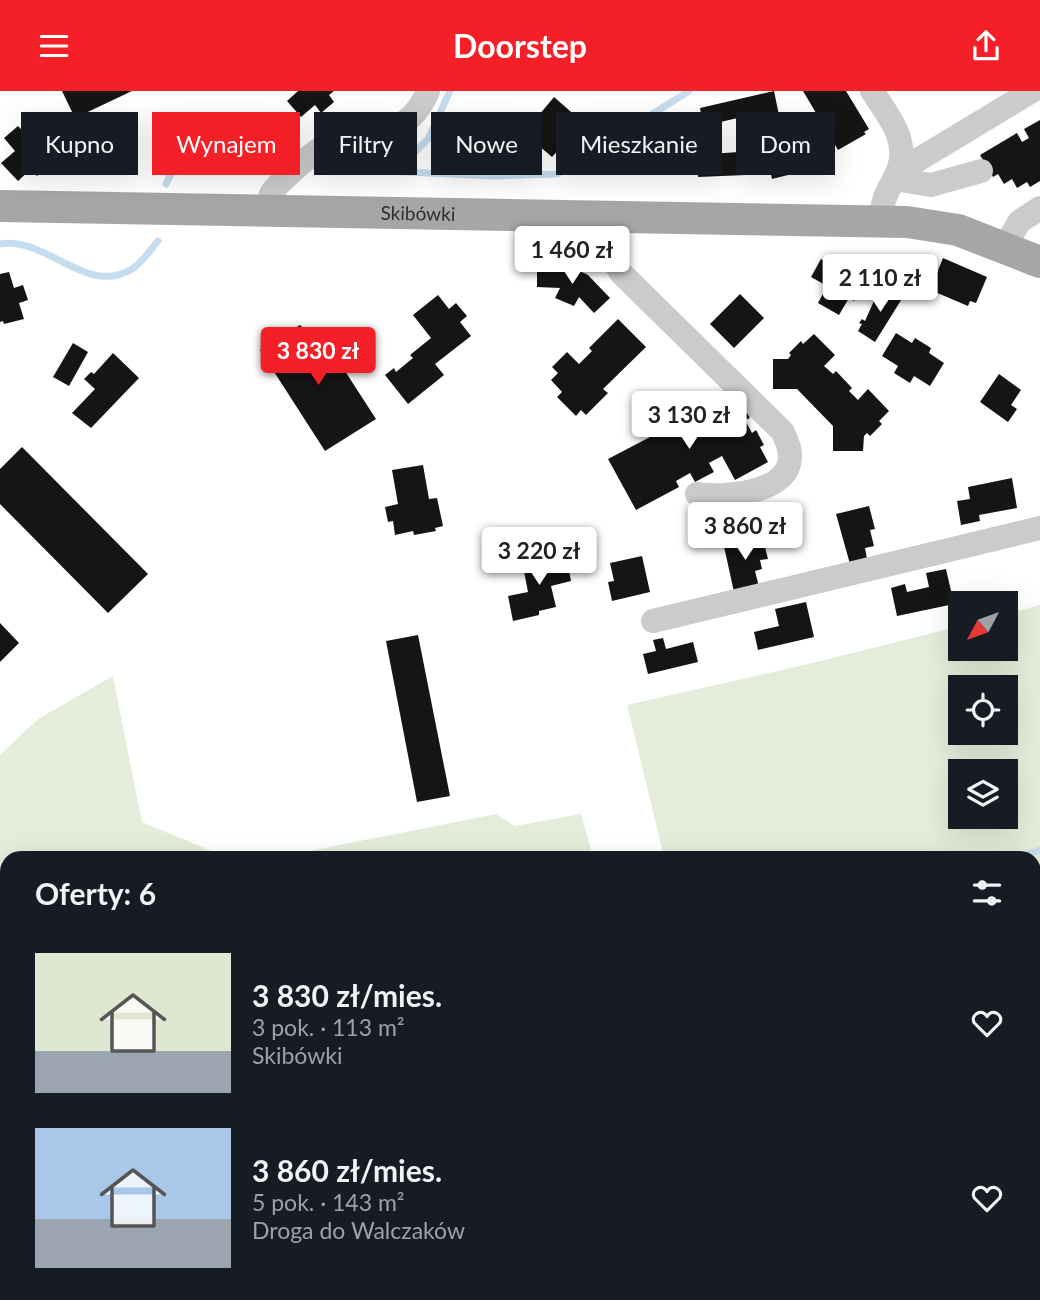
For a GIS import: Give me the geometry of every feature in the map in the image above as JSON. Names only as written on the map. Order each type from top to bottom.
[{"type":"main road","name":"Skibówki","points":[[0,206],[881,220],[947,227],[1040,262]]},
{"type":"street","points":[[268,210],[270,196],[282,180],[326,145],[379,135],[406,122],[423,103],[428,91]]},
{"type":"street","points":[[872,91],[896,129],[903,146],[902,163],[882,201],[881,220]]},
{"type":"street","points":[[896,176],[1032,91]]},
{"type":"street","points":[[896,176],[930,184],[981,171]]},
{"type":"street","points":[[1005,247],[1019,222],[1040,208]]},
{"type":"street","points":[[596,216],[598,234],[621,273],[783,432],[790,460],[780,478],[761,490],[710,496],[697,494]]},
{"type":"street","points":[[653,621],[1040,528]]},
{"type":"green space","points":[[1040,605],[1040,851],[663,851],[627,705],[948,629],[948,661],[1018,661],[1018,611]]},
{"type":"green space","points":[[113,676],[142,822],[212,851],[0,851],[0,755],[38,719]]},
{"type":"green space","points":[[496,814],[515,826],[581,814],[591,851],[309,851]]},
{"type":"building","points":[[62,91],[132,91],[88,112],[72,112]]},
{"type":"building","points":[[298,91],[334,91],[329,95],[334,102],[322,112],[315,105],[301,117],[300,112],[297,112],[287,101]]},
{"type":"building","points":[[774,91],[778,112],[736,112],[736,118],[722,122],[722,112],[701,112],[700,108]]},
{"type":"building","points":[[803,91],[846,91],[869,129],[864,132],[866,134],[838,150],[835,145],[835,112],[815,112]]},
{"type":"building","points":[[554,97],[571,112],[556,112],[556,153],[552,157],[542,148],[542,112]]},
{"type":"building","points":[[1040,120],[1040,181],[1030,187],[1027,182],[1017,188],[1012,179],[1004,184],[998,174],[993,177],[980,155],[1017,133],[1022,142],[1029,138],[1024,129]]},
{"type":"building","points":[[18,126],[21,129],[21,175],[24,175],[18,181],[1,163],[15,151],[4,138]]},
{"type":"building","points":[[736,152],[736,175],[747,175],[698,177],[722,175],[722,153]]},
{"type":"building","points":[[771,175],[788,175],[772,179]]},
{"type":"building","points":[[943,258],[987,277],[976,303],[970,301],[968,306],[935,292],[937,287],[932,285]]},
{"type":"building","points":[[821,259],[837,269],[841,262],[852,269],[848,275],[864,285],[854,301],[849,298],[839,315],[818,303],[827,286],[811,277]]},
{"type":"building","points":[[537,265],[567,265],[588,275],[610,298],[594,313],[579,297],[574,306],[555,298],[560,288],[537,287]]},
{"type":"building","points":[[9,272],[14,288],[23,285],[28,300],[19,303],[24,319],[4,324],[3,321],[0,322],[0,274]]},
{"type":"building","points":[[887,286],[903,297],[875,342],[858,331],[862,324],[859,323],[862,319],[865,321],[877,294],[881,296]]},
{"type":"building","points":[[740,294],[764,318],[734,348],[710,324]]},
{"type":"building","points":[[438,295],[449,309],[456,303],[467,316],[460,322],[471,336],[435,364],[444,375],[408,404],[385,375],[394,368],[396,372],[413,358],[410,355],[431,338],[413,315]]},
{"type":"building","points":[[618,319],[646,347],[603,389],[608,393],[586,415],[581,410],[576,416],[557,397],[562,392],[551,380],[558,373],[552,367],[567,352],[579,364],[592,351],[589,348]]},
{"type":"building","points":[[300,325],[343,368],[376,419],[325,451],[260,350]]},
{"type":"building","points":[[896,333],[912,343],[915,338],[931,348],[929,353],[944,363],[930,386],[914,376],[910,383],[894,373],[898,366],[882,356]]},
{"type":"building","points":[[814,334],[835,355],[824,366],[833,374],[836,371],[852,388],[849,391],[858,400],[868,389],[889,411],[879,421],[882,424],[870,436],[867,433],[864,436],[863,451],[833,451],[833,426],[797,389],[773,389],[773,359],[788,359],[791,355],[789,353],[801,341],[803,344]]},
{"type":"building","points":[[73,343],[88,352],[69,386],[53,377]]},
{"type":"building","points":[[113,353],[139,378],[91,428],[72,413],[95,389],[84,379],[91,372],[94,374]]},
{"type":"building","points":[[999,374],[1021,390],[1011,405],[1017,409],[1008,422],[980,402]]},
{"type":"building","points":[[731,393],[738,406],[742,404],[750,418],[745,420],[752,433],[756,430],[764,445],[760,447],[768,462],[735,480],[722,456],[709,463],[714,472],[695,482],[690,473],[676,481],[679,487],[636,510],[608,459],[650,437],[648,432],[703,402],[706,406]]},
{"type":"building","points":[[22,447],[148,574],[108,613],[0,504],[0,469]]},
{"type":"building","points":[[423,465],[429,499],[437,498],[443,526],[435,528],[436,531],[414,535],[413,531],[395,535],[393,521],[388,522],[385,507],[398,504],[392,470]]},
{"type":"building","points":[[1012,478],[1017,508],[979,515],[980,521],[961,525],[957,501],[970,499],[968,487]]},
{"type":"building","points":[[869,506],[875,529],[870,530],[874,546],[865,548],[867,559],[850,564],[836,514]]},
{"type":"building","points":[[755,535],[757,545],[764,543],[768,559],[760,560],[762,569],[755,571],[759,587],[734,592],[723,542]]},
{"type":"building","points":[[545,553],[547,564],[567,560],[571,581],[551,586],[556,607],[539,611],[539,615],[513,621],[508,596],[528,592],[522,561]]},
{"type":"building","points":[[642,556],[650,592],[612,601],[608,582],[614,581],[610,563]]},
{"type":"building","points":[[946,569],[951,591],[948,591],[948,605],[897,616],[891,588],[905,584],[907,592],[929,587],[926,573]]},
{"type":"building","points":[[806,602],[814,637],[758,650],[754,632],[779,626],[775,609]]},
{"type":"building","points":[[0,623],[19,643],[0,662]]},
{"type":"building","points":[[418,635],[450,796],[417,802],[386,641]]},
{"type":"building","points":[[663,638],[666,649],[693,642],[698,662],[648,674],[643,654],[656,651],[653,640]]},
{"type":"waterway","points":[[312,163],[326,168],[385,171],[409,158],[428,139],[450,91]]},
{"type":"waterway","points":[[417,172],[493,176],[557,174],[689,91]]},
{"type":"waterway","points":[[166,184],[170,175]]},
{"type":"waterway","points":[[0,244],[34,248],[82,271],[99,276],[115,276],[136,266],[158,241]]}]
